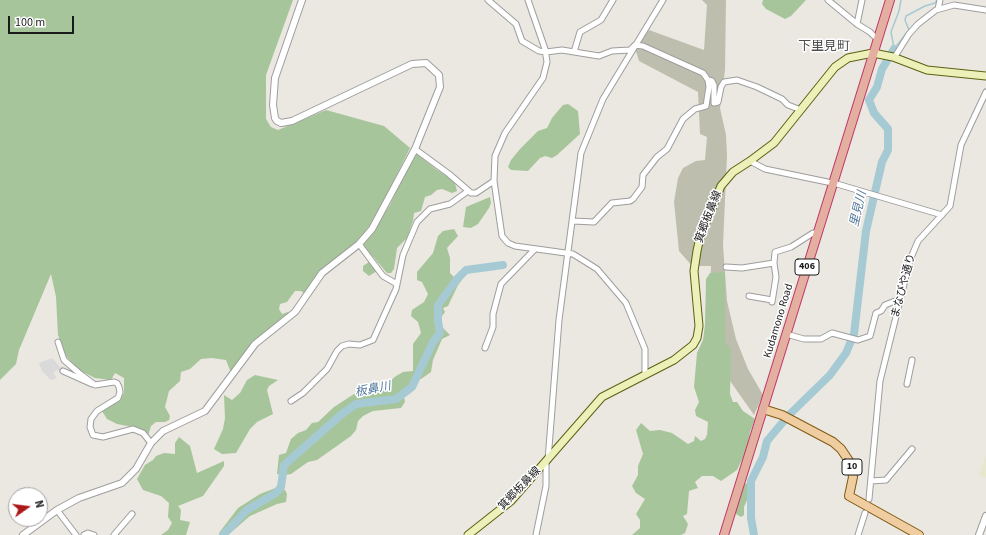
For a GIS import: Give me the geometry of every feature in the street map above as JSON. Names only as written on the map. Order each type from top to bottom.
[{"type":"highway","name":"Kudamono Road","points":[[724,535],[890,0]]},
{"type":"main road","points":[[874,52],[926,70],[986,76]]},
{"type":"main road","name":"箕郷板鼻線","points":[[468,535],[511,501],[547,462],[602,397],[682,356],[697,338],[699,317],[694,272],[700,237],[726,178],[750,162],[774,143],[835,67],[848,58],[874,52]]},
{"type":"main road","name":"10","points":[[763,409],[782,415],[833,442],[844,453],[851,464],[852,477],[849,496],[919,535]]},
{"type":"street","points":[[23,535],[57,510],[79,498],[122,483],[136,469],[152,443],[163,431],[205,411],[255,344],[295,312],[322,273],[359,244],[372,229],[415,149],[440,87],[439,75],[426,63],[412,64],[292,122],[281,124],[274,118],[273,104],[275,78],[302,0]]},
{"type":"street","points":[[488,0],[516,24],[522,41],[546,52],[557,50],[599,56],[612,51],[630,50],[635,45]]},
{"type":"street","points":[[528,0],[546,52],[547,62],[543,78],[505,133],[497,149],[494,163],[494,182],[502,236],[506,241],[515,246],[573,254],[592,264],[624,300],[645,349],[645,374]]},
{"type":"street","points":[[574,52],[580,32],[602,20],[613,0]]},
{"type":"street","points":[[536,535],[546,481],[559,320],[581,153],[603,99],[663,0]]},
{"type":"street","points":[[828,0],[877,39]]},
{"type":"street","points":[[857,24],[862,0]]},
{"type":"street","points":[[938,9],[940,0]]},
{"type":"street","points":[[891,57],[918,24],[938,9],[954,6],[986,10]]},
{"type":"street","points":[[635,45],[643,46],[684,66],[703,73],[708,80],[712,81],[714,85],[714,103],[718,102],[721,87],[724,82],[737,80],[757,87],[801,110]]},
{"type":"street","points":[[573,221],[594,222],[612,203],[630,201],[633,199],[642,187],[643,175],[657,157],[667,149],[683,119],[695,109],[706,106],[709,87],[708,80]]},
{"type":"street","name":"まなびや通り","points":[[869,499],[879,390],[900,299],[915,246],[948,209],[951,203],[963,140],[986,92]]},
{"type":"street","points":[[415,149],[449,174],[468,191],[476,193],[494,182]]},
{"type":"street","points":[[750,162],[766,169],[833,183],[942,214]]},
{"type":"street","points":[[291,401],[303,393],[327,369],[337,351],[342,346],[349,344],[360,345],[373,340],[395,291],[403,256],[418,219],[430,209],[450,204],[468,191]]},
{"type":"street","points":[[749,296],[772,301],[776,277],[774,253],[791,247],[813,234],[818,233]]},
{"type":"street","points":[[359,244],[383,276],[397,284]]},
{"type":"street","points":[[485,348],[493,327],[493,314],[501,284],[535,249]]},
{"type":"street","points":[[726,268],[742,268],[774,263]]},
{"type":"street","points":[[786,334],[801,338],[821,339],[832,333],[858,340],[870,336],[876,313],[881,311],[889,303],[900,299]]},
{"type":"street","points":[[58,342],[62,355],[68,364],[95,385]]},
{"type":"street","points":[[907,384],[912,360]]},
{"type":"street","points":[[63,371],[95,385],[114,382],[117,383],[120,392],[118,398],[97,412],[91,419],[90,427],[93,434],[103,437],[133,429],[143,433],[152,443]]},
{"type":"street","points":[[871,481],[886,480],[912,449]]},
{"type":"street","points":[[57,510],[76,535]]},
{"type":"street","points":[[858,535],[865,513]]},
{"type":"street","points":[[114,535],[132,514]]},
{"type":"street","points":[[979,535],[986,516]]},
{"type":"street","points":[[84,535],[88,533],[94,535]]},
{"type":"shaded area","points":[[702,0],[726,0],[725,70],[720,108],[726,135],[727,155],[723,245],[727,301],[736,339],[748,369],[763,395],[754,415],[728,378],[710,290],[711,266],[692,266],[679,251],[674,202],[678,178],[683,168],[696,161],[705,160],[707,137],[700,134],[698,92],[639,61],[635,48],[649,30],[704,50],[707,5]]},
{"type":"shaded area","points":[[52,358],[63,370],[62,372],[57,370],[53,373],[57,378],[51,380],[42,371],[39,363]]},
{"type":"shaded area","points":[[986,455],[986,478],[979,475]]},
{"type":"green space","points":[[0,0],[293,0],[266,75],[266,119],[271,127],[278,130],[326,110],[384,126],[410,148],[377,215],[360,239],[326,267],[305,294],[301,291],[295,291],[287,302],[280,304],[279,309],[282,314],[288,312],[291,314],[248,347],[231,373],[226,360],[212,358],[201,359],[190,369],[181,372],[180,381],[169,391],[165,407],[170,416],[169,420],[165,422],[156,422],[151,426],[148,436],[138,428],[117,424],[107,419],[102,411],[121,398],[124,393],[124,378],[115,373],[111,380],[95,378],[79,370],[66,356],[58,335],[56,297],[51,274],[19,350],[16,364],[0,380]]},
{"type":"green space","points":[[763,0],[806,0],[791,16],[785,19],[766,9],[762,4]]},
{"type":"green space","points":[[568,104],[578,111],[580,134],[557,155],[552,158],[545,156],[540,158],[528,171],[511,170],[508,167],[511,160],[520,149],[538,131],[547,128],[552,118],[563,105]]},
{"type":"green space","points":[[417,154],[437,170],[452,179],[455,183],[457,191],[452,193],[442,189],[437,190],[431,195],[425,197],[421,211],[414,213],[407,238],[397,248],[394,269],[391,273],[387,273],[363,245],[390,205],[405,172]]},
{"type":"green space","points":[[490,197],[491,203],[489,208],[478,224],[471,228],[463,227],[466,207]]},
{"type":"green space","points":[[454,229],[458,236],[447,248],[450,258],[450,273],[455,278],[464,269],[476,270],[468,272],[458,285],[448,306],[443,308],[445,312],[442,316],[441,326],[450,335],[442,339],[433,360],[431,372],[421,379],[414,379],[403,392],[405,402],[401,408],[373,411],[363,416],[358,421],[356,430],[351,436],[317,460],[308,462],[291,474],[277,474],[279,455],[286,453],[291,439],[298,433],[306,430],[312,423],[318,422],[334,407],[354,394],[382,391],[384,386],[396,376],[403,372],[413,371],[413,344],[421,333],[418,322],[411,316],[412,310],[424,302],[428,294],[422,282],[417,280],[417,272],[433,253],[438,236],[443,231]]},
{"type":"green space","points":[[369,262],[377,271],[369,276],[363,271],[363,266]]},
{"type":"green space","points":[[725,272],[725,342],[731,350],[730,394],[733,402],[737,402],[743,411],[755,419],[750,432],[747,449],[737,470],[721,481],[713,476],[702,476],[695,482],[698,488],[689,491],[687,514],[683,516],[688,524],[685,533],[681,535],[632,535],[640,528],[640,520],[636,514],[645,499],[636,493],[632,486],[638,475],[638,466],[643,454],[636,430],[641,423],[650,431],[660,430],[672,433],[688,444],[694,441],[695,436],[701,441],[705,439],[707,435],[708,422],[696,416],[695,410],[699,402],[694,387],[697,353],[703,340],[705,325],[706,279],[710,273]]},
{"type":"green space","points":[[255,375],[278,380],[269,386],[267,390],[273,414],[257,422],[250,429],[236,453],[222,454],[214,449],[223,429],[225,418],[224,395],[232,400],[240,393],[247,380]]},
{"type":"green space","points":[[179,437],[190,446],[197,473],[224,461],[224,466],[203,496],[178,506],[181,510],[180,520],[190,522],[186,535],[161,535],[168,530],[172,523],[168,517],[169,503],[161,496],[143,490],[137,479],[145,465],[156,456],[164,453],[175,454],[175,443]]},
{"type":"green space","points":[[748,482],[750,483],[750,493],[744,507],[744,515],[741,517],[736,514],[735,509],[744,485]]},
{"type":"green space","points":[[278,487],[285,490],[287,494],[286,502],[277,504],[250,516],[228,535],[221,535],[219,533],[238,508],[260,494]]},
{"type":"waterway","name":"里見川","points":[[894,48],[891,32],[899,11],[901,0]]},
{"type":"waterway","points":[[894,49],[909,30],[905,20],[906,16],[925,6],[935,3],[937,0]]},
{"type":"waterway","name":"里見川","points":[[790,414],[830,375],[846,353],[854,334],[866,231],[882,162],[888,150],[888,129],[874,113],[869,100],[877,87],[882,69],[894,49]]},
{"type":"waterway","name":"板鼻川","points":[[223,535],[247,510],[276,493],[281,487],[284,465],[342,414],[356,404],[396,399],[412,387],[433,342],[440,333],[438,305],[457,279],[466,270],[503,265]]},
{"type":"waterway","name":"里見川","points":[[754,535],[751,518],[751,481],[763,457],[767,441],[783,422]]},
{"type":"district","name":"下里見町","points":[[824,47]]}]
